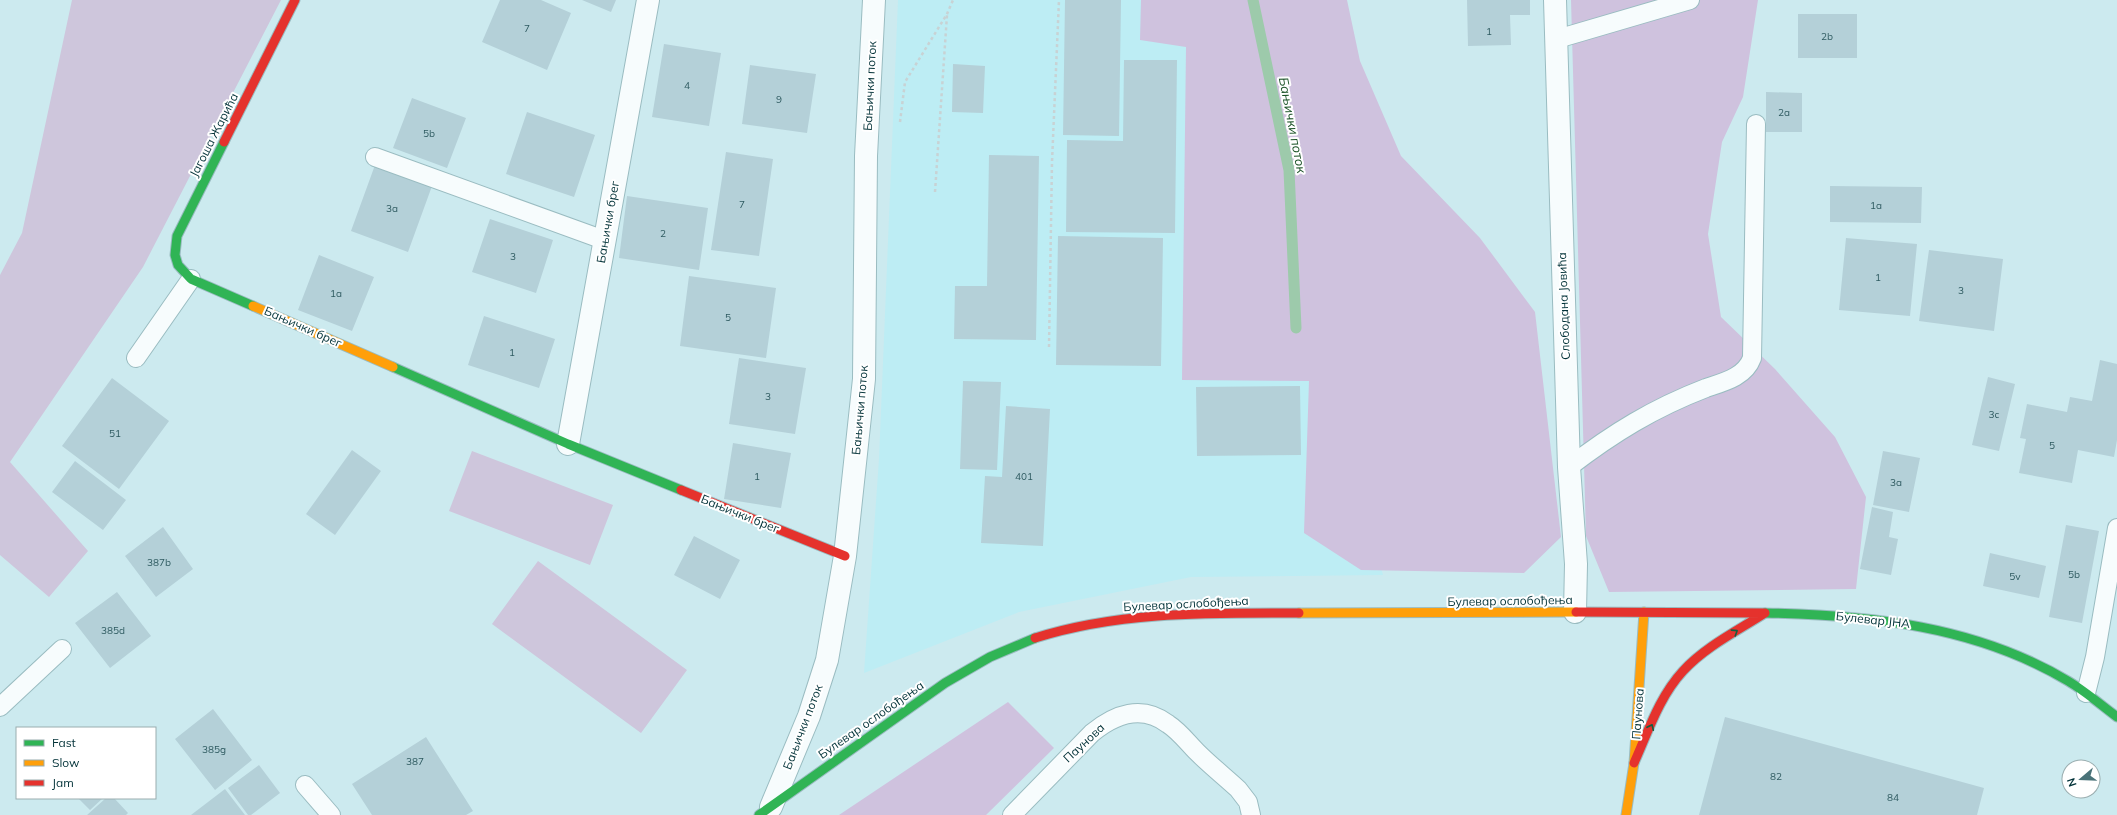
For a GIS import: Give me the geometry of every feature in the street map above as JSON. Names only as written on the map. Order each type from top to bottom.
[{"type":"main road","name":"Јагоша Жарића","points":[[191,279],[185,275],[176,262],[174,246],[177,236],[295,0]]},
{"type":"main road","name":"Бањички брег","points":[[191,279],[568,444],[845,556]]},
{"type":"main road","name":"Булевар ослобођења","points":[[765,811],[958,674],[1003,651],[1048,634],[1086,624],[1130,617],[1206,613],[1644,612]]},
{"type":"main road","name":"Булевар ЈНА","points":[[1644,612],[1765,613],[1859,617],[1903,622],[1976,638],[2051,669],[2117,717]]},
{"type":"main road","name":"Паунова","points":[[1626,815],[1634,763],[1644,612]]},
{"type":"main road","points":[[1634,763],[1663,702],[1682,672],[1701,654],[1765,613]]},
{"type":"street","name":"Бањички брег","points":[[568,444],[648,0]]},
{"type":"street","name":"Бањички поток","points":[[765,811],[809,716],[827,660],[845,556],[864,379],[866,156],[874,0]]},
{"type":"street","name":"Слободана Јовића","points":[[1555,0],[1569,467],[1576,564],[1575,612]]},
{"type":"lane","points":[[1557,39],[1690,0]]},
{"type":"lane","points":[[1569,467],[1628,424],[1665,406],[1732,379],[1749,366],[1752,358],[1756,124]]},
{"type":"lane","points":[[375,157],[604,240]]},
{"type":"lane","points":[[136,358],[191,279]]},
{"type":"lane","points":[[2086,694],[2095,656],[2117,528]]},
{"type":"lane","points":[[0,707],[62,649]]},
{"type":"lane","name":"Паунова","points":[[1012,815],[1092,733],[1105,722],[1118,716],[1135,713],[1151,715],[1168,723],[1238,789],[1248,802],[1251,815]]},
{"type":"lane","points":[[305,785],[331,815]]},
{"type":"path","points":[[1049,347],[1052,162],[1059,0]]},
{"type":"path","points":[[935,192],[947,14]]},
{"type":"shaded area","points":[[72,0],[281,0],[143,267],[10,462],[88,551],[49,597],[0,555],[0,275],[22,233]]},
{"type":"shaded area","points":[[898,0],[1285,0],[1350,451],[1383,575],[1191,577],[1019,612],[864,673],[879,459]]},
{"type":"shaded area","points":[[1141,0],[1347,0],[1360,61],[1401,156],[1480,238],[1535,312],[1561,537],[1524,573],[1361,570],[1304,533],[1309,381],[1182,380],[1186,47],[1140,40]]},
{"type":"shaded area","points":[[1571,0],[1758,0],[1743,97],[1722,142],[1708,234],[1721,317],[1775,369],[1835,437],[1866,497],[1856,589],[1609,592],[1586,536]]},
{"type":"shaded area","points":[[472,451],[613,505],[590,565],[449,511]]},
{"type":"shaded area","points":[[538,561],[687,670],[641,733],[492,624]]},
{"type":"shaded area","points":[[1008,702],[1054,748],[986,815],[839,815]]},
{"type":"building","points":[[500,0],[541,0],[571,13],[547,70],[482,42]]},
{"type":"building","points":[[582,0],[616,0],[611,12]]},
{"type":"building","points":[[1065,0],[1121,0],[1119,136],[1063,135]]},
{"type":"building","points":[[1467,0],[1530,0],[1530,15],[1510,15],[1511,45],[1468,46]]},
{"type":"building","points":[[1798,14],[1857,14],[1857,58],[1798,58]]},
{"type":"building","points":[[664,44],[721,53],[709,126],[652,117]]},
{"type":"building","points":[[1124,60],[1177,60],[1175,233],[1066,232],[1067,140],[1123,141]]},
{"type":"building","points":[[953,64],[985,66],[983,113],[952,112]]},
{"type":"building","points":[[750,65],[816,74],[807,133],[742,124]]},
{"type":"building","points":[[1766,92],[1802,93],[1802,132],[1766,132]]},
{"type":"building","points":[[412,98],[466,118],[447,168],[393,148]]},
{"type":"building","points":[[527,112],[595,135],[574,197],[506,174]]},
{"type":"building","points":[[726,152],[773,159],[759,256],[711,250]]},
{"type":"building","points":[[989,155],[1039,156],[1036,340],[954,339],[955,286],[987,286]]},
{"type":"building","points":[[375,165],[432,186],[408,252],[351,231]]},
{"type":"building","points":[[1830,186],[1922,187],[1921,223],[1830,222]]},
{"type":"building","points":[[627,196],[708,208],[699,270],[619,258]]},
{"type":"building","points":[[490,219],[553,240],[536,293],[472,272]]},
{"type":"building","points":[[1058,236],[1163,238],[1161,366],[1056,365]]},
{"type":"building","points":[[1846,238],[1917,244],[1910,316],[1839,310]]},
{"type":"building","points":[[1929,250],[2003,259],[1994,331],[1919,321]]},
{"type":"building","points":[[319,255],[374,277],[352,331],[298,310]]},
{"type":"building","points":[[689,276],[776,288],[766,358],[680,346]]},
{"type":"building","points":[[484,316],[555,339],[539,388],[468,365]]},
{"type":"building","points":[[739,358],[806,368],[795,434],[729,424]]},
{"type":"building","points":[[2100,360],[2117,364],[2117,440],[2114,457],[2078,450],[2072,483],[2019,473],[2026,439],[2020,438],[2027,404],[2067,412],[2070,397],[2092,401]]},
{"type":"building","points":[[1988,377],[2015,384],[1999,451],[1972,445]]},
{"type":"building","points":[[112,378],[169,421],[119,489],[62,446]]},
{"type":"building","points":[[963,381],[1001,382],[997,470],[960,469]]},
{"type":"building","points":[[1300,386],[1301,455],[1197,456],[1196,387]]},
{"type":"building","points":[[1006,406],[1050,409],[1043,546],[981,543],[985,476],[1002,477]]},
{"type":"building","points":[[733,443],[791,453],[781,508],[724,499]]},
{"type":"building","points":[[352,450],[381,471],[335,535],[306,514]]},
{"type":"building","points":[[1883,451],[1920,458],[1909,512],[1873,505]]},
{"type":"building","points":[[75,461],[126,500],[103,530],[52,492]]},
{"type":"building","points":[[1872,507],[1893,512],[1889,537],[1898,539],[1891,575],[1860,569]]},
{"type":"building","points":[[2066,525],[2099,531],[2082,623],[2049,617]]},
{"type":"building","points":[[163,527],[193,569],[156,597],[125,556]]},
{"type":"building","points":[[694,536],[740,560],[720,599],[674,575]]},
{"type":"building","points":[[1990,553],[2046,566],[2039,598],[1983,586]]},
{"type":"building","points":[[117,592],[151,636],[110,668],[75,623]]},
{"type":"building","points":[[213,709],[252,760],[215,790],[175,739]]},
{"type":"building","points":[[1725,717],[1984,788],[1977,815],[1699,815]]},
{"type":"building","points":[[426,737],[473,811],[466,815],[372,815],[352,784]]},
{"type":"building","points":[[259,765],[280,793],[251,815],[248,815],[228,788]]},
{"type":"building","points":[[225,789],[245,815],[191,815]]},
{"type":"building","points":[[79,799],[102,799],[90,810]]},
{"type":"building","points":[[105,799],[115,799],[128,813],[126,815],[87,815]]},
{"type":"waterway","name":"Бањички поток","points":[[1253,0],[1289,170],[1296,328]]},
{"type":"traffic: fast","points":[[224,142],[177,236],[175,255],[178,265],[191,279],[253,306]]},
{"type":"traffic: fast","points":[[393,367],[568,444],[681,490]]},
{"type":"traffic: fast","points":[[1765,613],[1804,614],[1883,621],[1921,627],[1997,647],[2033,662],[2068,681],[2117,717]]},
{"type":"traffic: fast","points":[[759,815],[945,683],[990,657],[1035,638]]},
{"type":"traffic: slow","points":[[253,306],[393,367]]},
{"type":"traffic: slow","points":[[1299,613],[1576,612]]},
{"type":"traffic: slow","points":[[1626,815],[1634,763],[1644,612]]},
{"type":"traffic: jam","points":[[224,142],[295,0]]},
{"type":"traffic: jam","points":[[681,490],[845,556]]},
{"type":"traffic: jam","points":[[1576,612],[1765,613]]},
{"type":"traffic: jam","points":[[1035,638],[1067,629],[1132,618],[1166,615],[1232,613],[1299,613]]},
{"type":"traffic: jam","points":[[1634,763],[1661,703],[1667,692],[1683,671],[1701,654],[1765,613]]}]
